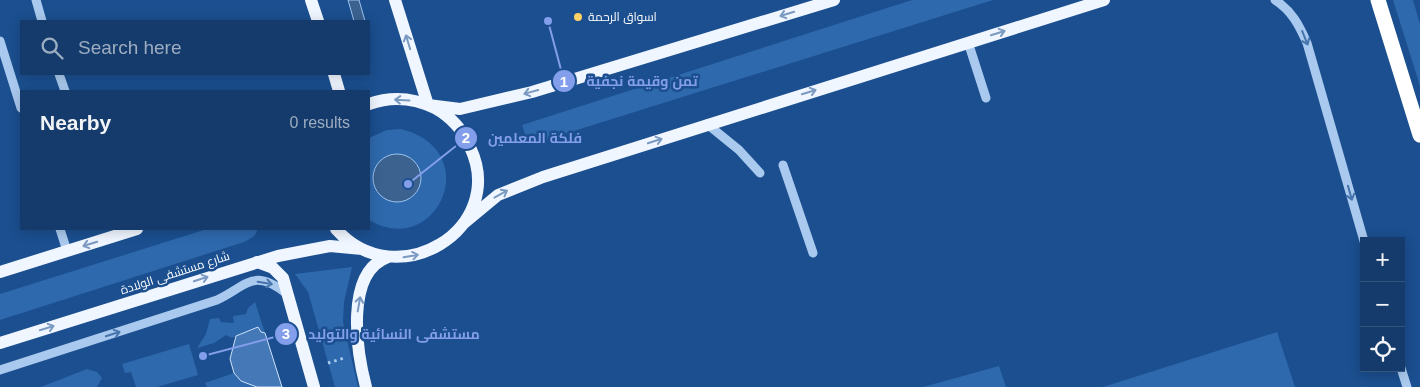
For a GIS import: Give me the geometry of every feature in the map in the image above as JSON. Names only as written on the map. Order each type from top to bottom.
[{"type":"highway","points":[[1367,0],[1379,18],[1392,47]]},
{"type":"highway","points":[[1378,0],[1420,135]]},
{"type":"main road","points":[[311,0],[318,20]]},
{"type":"main road","points":[[395,0],[428,105],[450,118],[459,128],[466,138],[476,163],[477,188],[469,213],[463,224]]},
{"type":"main road","points":[[370,104],[400,99],[460,110],[524,94],[834,0]]},
{"type":"main road","name":"شارع مستشفى الولادة","points":[[0,343],[256,262],[319,247],[346,246],[388,257],[407,257],[426,253],[443,244],[490,200],[513,188],[707,124],[1104,0]]},
{"type":"main road","points":[[334,75],[340,90]]},
{"type":"main road","points":[[0,272],[67,251],[110,233],[130,230]]},
{"type":"main road","points":[[337,230],[362,250]]},
{"type":"main road","points":[[366,387],[357,345],[356,326],[359,301],[363,285],[372,269],[380,261],[388,257]]},
{"type":"main road","points":[[256,262],[278,271],[284,281],[314,387]]},
{"type":"street","points":[[36,0],[42,20]]},
{"type":"street","points":[[1276,0],[1285,6],[1298,22],[1307,43],[1363,237]]},
{"type":"street","points":[[0,41],[20,105]]},
{"type":"street","points":[[968,42],[986,98]]},
{"type":"street","points":[[59,75],[65,90]]},
{"type":"street","points":[[707,124],[739,150],[760,174]]},
{"type":"street","points":[[783,166],[813,253]]},
{"type":"street","points":[[60,230],[67,251]]},
{"type":"street","points":[[0,370],[218,300],[245,283],[268,282],[288,295]]},
{"type":"street","points":[[1402,372],[1407,387]]},
{"type":"path","points":[[328,363],[350,356]]},
{"type":"shaded area","points":[[348,0],[359,0],[365,20],[354,20]]},
{"type":"shaded area","points":[[912,0],[993,0],[529,145],[522,125]]},
{"type":"shaded area","points":[[1393,0],[1413,0],[1420,24],[1420,86]]},
{"type":"shaded area","points":[[401,129],[427,141],[441,158],[446,178],[442,197],[431,214],[415,226],[393,228],[370,220],[370,138],[387,130]]},
{"type":"shaded area","points":[[392,154],[402,154],[411,158],[417,164],[420,169],[420,187],[411,198],[402,202],[392,202],[383,198],[377,192],[373,183],[373,173],[377,164],[383,158]]},
{"type":"shaded area","points":[[204,230],[257,230],[251,238],[244,242],[0,320],[0,294]]},
{"type":"shaded area","points":[[352,267],[344,302],[343,322],[358,387],[335,387],[308,292],[295,274]]},
{"type":"shaded area","points":[[255,302],[265,333],[261,332],[257,327],[232,338],[226,335],[214,343],[197,348],[206,334],[210,319],[219,318],[221,322],[234,323],[233,316],[246,314],[248,308]]},
{"type":"shaded area","points":[[1277,332],[1295,387],[1103,387]]},
{"type":"shaded area","points":[[189,344],[198,375],[157,387],[136,387],[131,372],[125,373],[122,364]]},
{"type":"shaded area","points":[[999,366],[1006,387],[923,387]]},
{"type":"shaded area","points":[[87,369],[97,372],[102,378],[97,387],[41,387]]},
{"type":"shaded area","points":[[234,373],[241,380],[248,383],[265,380],[261,387],[207,387],[205,383]]},
{"type":"building","points":[[258,327],[261,332],[265,333],[282,387],[257,387],[241,381],[234,373],[230,359],[236,336]]},
{"type":"place","name":"اسواق الرحمة","points":[[578,17]]},
{"type":"place","name":"تمن وقيمة نجفية","points":[[548,21]]},
{"type":"place","name":"فلكة المعلمين","points":[[408,184]]},
{"type":"place","name":"مستشفى النسائية والتوليد","points":[[203,356]]}]
